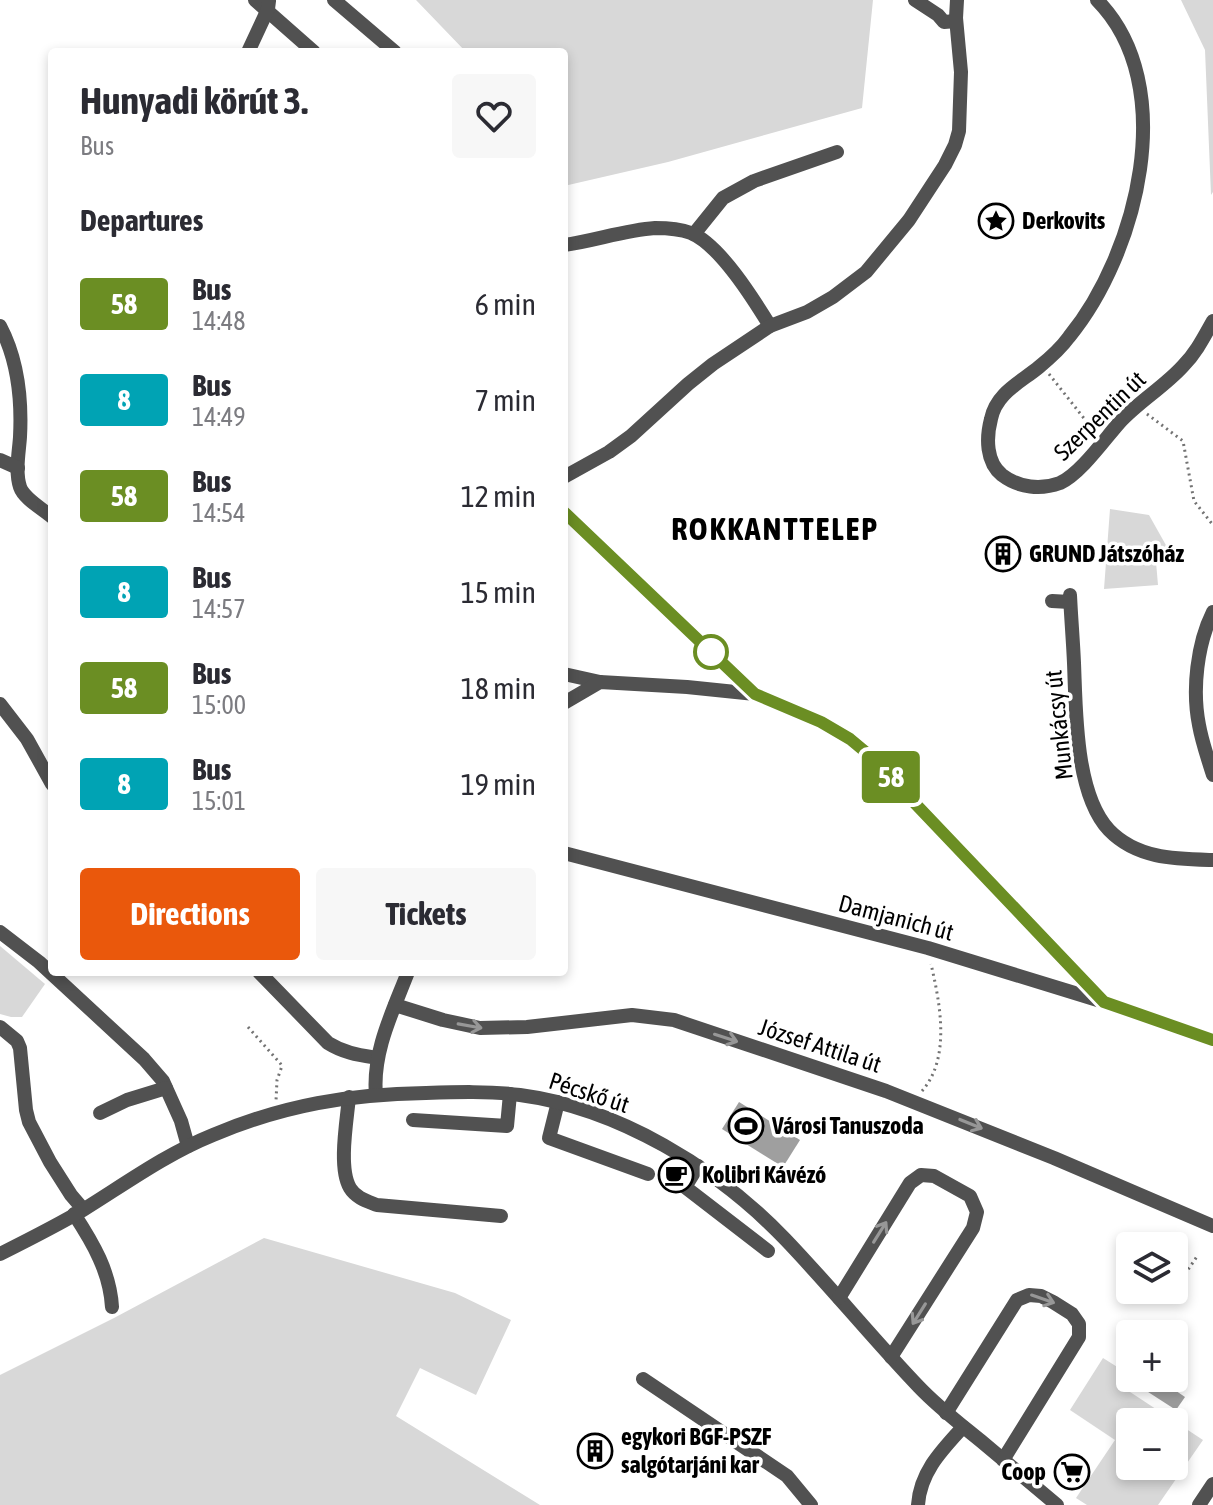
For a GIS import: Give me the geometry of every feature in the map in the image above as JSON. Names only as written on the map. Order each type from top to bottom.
[{"type":"street","points":[[255,0],[268,5],[310,48]]},
{"type":"street","points":[[334,0],[387,48]]},
{"type":"street","points":[[915,0],[944,22],[956,21]]},
{"type":"street","points":[[568,475],[621,444],[702,372],[770,326],[807,312],[866,272],[909,220],[945,165],[959,131],[961,72],[957,0]]},
{"type":"street","name":"Szerpentin út","points":[[1097,0],[1122,34],[1138,82],[1142,112],[1140,160],[1127,230],[1106,280],[1077,327],[1043,364],[1009,390],[996,405],[989,434],[989,455],[995,467],[1019,484],[1036,487],[1061,482],[1072,475],[1120,422],[1185,364],[1213,321]]},
{"type":"street","points":[[250,48],[268,5]]},
{"type":"street","points":[[694,234],[723,198],[733,192],[754,181],[837,152]]},
{"type":"street","points":[[568,244],[653,228],[673,228],[694,234],[717,253],[750,294],[770,326]]},
{"type":"street","points":[[0,326],[9,345],[20,391],[18,468],[21,490],[48,514]]},
{"type":"street","points":[[0,460],[18,468]]},
{"type":"street","points":[[568,516],[755,694]]},
{"type":"street","name":"Munkácsy út","points":[[1052,601],[1070,598],[1079,749],[1088,790],[1102,820],[1121,840],[1148,854],[1213,860]]},
{"type":"street","points":[[1213,612],[1202,646],[1197,704],[1199,727],[1213,775]]},
{"type":"street","points":[[568,675],[600,682],[755,694],[821,722],[850,739],[868,754],[1104,1002]]},
{"type":"street","points":[[568,701],[600,682]]},
{"type":"street","points":[[0,704],[27,739],[48,777]]},
{"type":"street","name":"Damjanich út","points":[[568,854],[928,948],[1104,1002],[1213,1040]]},
{"type":"street","points":[[0,932],[48,970]]},
{"type":"street","points":[[54,976],[144,1059],[163,1081],[181,1121],[188,1146]]},
{"type":"street","points":[[263,976],[328,1043],[354,1055],[377,1058]]},
{"type":"street","points":[[376,1095],[377,1058],[406,976]]},
{"type":"street","name":"József Attila út","points":[[395,1005],[454,1023],[489,1028],[545,1026],[623,1016],[663,1018],[913,1101],[1213,1226]]},
{"type":"street","points":[[0,1027],[18,1042],[29,1122],[79,1212],[105,1270],[112,1307]]},
{"type":"street","points":[[100,1113],[127,1100],[166,1088]]},
{"type":"street","name":"Pécskő út","points":[[0,1254],[79,1212],[188,1146],[236,1125],[278,1112],[349,1097],[456,1092],[510,1094],[558,1102],[630,1129],[716,1178],[768,1222],[946,1413],[1057,1505]]},
{"type":"street","points":[[413,1120],[507,1126],[510,1094]]},
{"type":"street","points":[[349,1097],[345,1175],[350,1190],[361,1199],[377,1205],[501,1216]]},
{"type":"street","points":[[558,1102],[549,1138],[648,1174]]},
{"type":"street","points":[[698,1166],[685,1187],[768,1251]]},
{"type":"street","points":[[839,1298],[910,1183],[921,1175],[934,1176],[970,1196],[977,1212],[973,1228],[891,1357]]},
{"type":"street","points":[[946,1413],[1017,1300],[1029,1295],[1041,1296],[1072,1314],[1079,1324],[1079,1337],[1003,1460]]},
{"type":"street","points":[[643,1379],[787,1476],[811,1505]]},
{"type":"street","points":[[918,1505],[921,1487],[930,1466],[963,1427]]},
{"type":"street","points":[[1199,1505],[1213,1484]]},
{"type":"path","points":[[1043,364],[1102,443]]},
{"type":"path","points":[[1138,406],[1183,441],[1194,501],[1213,525]]},
{"type":"path","points":[[913,1101],[926,1086],[940,1048],[937,990],[928,948]]},
{"type":"path","points":[[248,1027],[282,1066],[275,1089],[278,1112]]},
{"type":"path","points":[[1188,1270],[1198,1255]]},
{"type":"shaded area","points":[[416,0],[873,0],[862,108],[668,162],[568,185],[568,48],[462,48]]},
{"type":"shaded area","points":[[1181,0],[1213,0],[1211,195],[1205,50]]},
{"type":"shaded area","points":[[1110,509],[1149,515],[1167,547],[1156,562],[1158,585],[1104,589]]},
{"type":"shaded area","points":[[0,946],[45,984],[22,1017],[0,1014]]},
{"type":"shaded area","points":[[739,1102],[800,1140],[783,1167],[722,1129]]},
{"type":"shaded area","points":[[264,1238],[455,1293],[511,1320],[476,1395],[420,1368],[396,1416],[540,1505],[0,1505],[0,1375]]},
{"type":"shaded area","points":[[1103,1358],[1116,1366],[1116,1392],[1130,1392],[1154,1408],[1116,1408],[1116,1480],[1175,1480],[1158,1505],[1087,1505],[1076,1498],[1115,1440],[1070,1410]]},
{"type":"shaded area","points":[[1148,1392],[1178,1392],[1185,1397],[1177,1408]]},
{"type":"shaded area","points":[[1188,1430],[1203,1440],[1188,1462]]},
{"type":"bus line","name":"58","points":[[568,516],[755,694],[821,722],[868,754],[1104,1002],[1213,1040]]},
{"type":"place","name":"Derkovits","points":[[996,221]]},
{"type":"place","name":"GRUND Játszóház","points":[[1003,554]]},
{"type":"place","name":"Városi Tanuszoda","points":[[746,1126]]},
{"type":"place","name":"Kolibri Kávézó","points":[[676,1175]]},
{"type":"place","name":"egykori BGF-PSZF salgótarjáni kar","points":[[595,1451]]},
{"type":"place","name":"Coop","points":[[1072,1472]]},
{"type":"district","name":"ROKKANTTELEP","points":[[775,529]]}]
